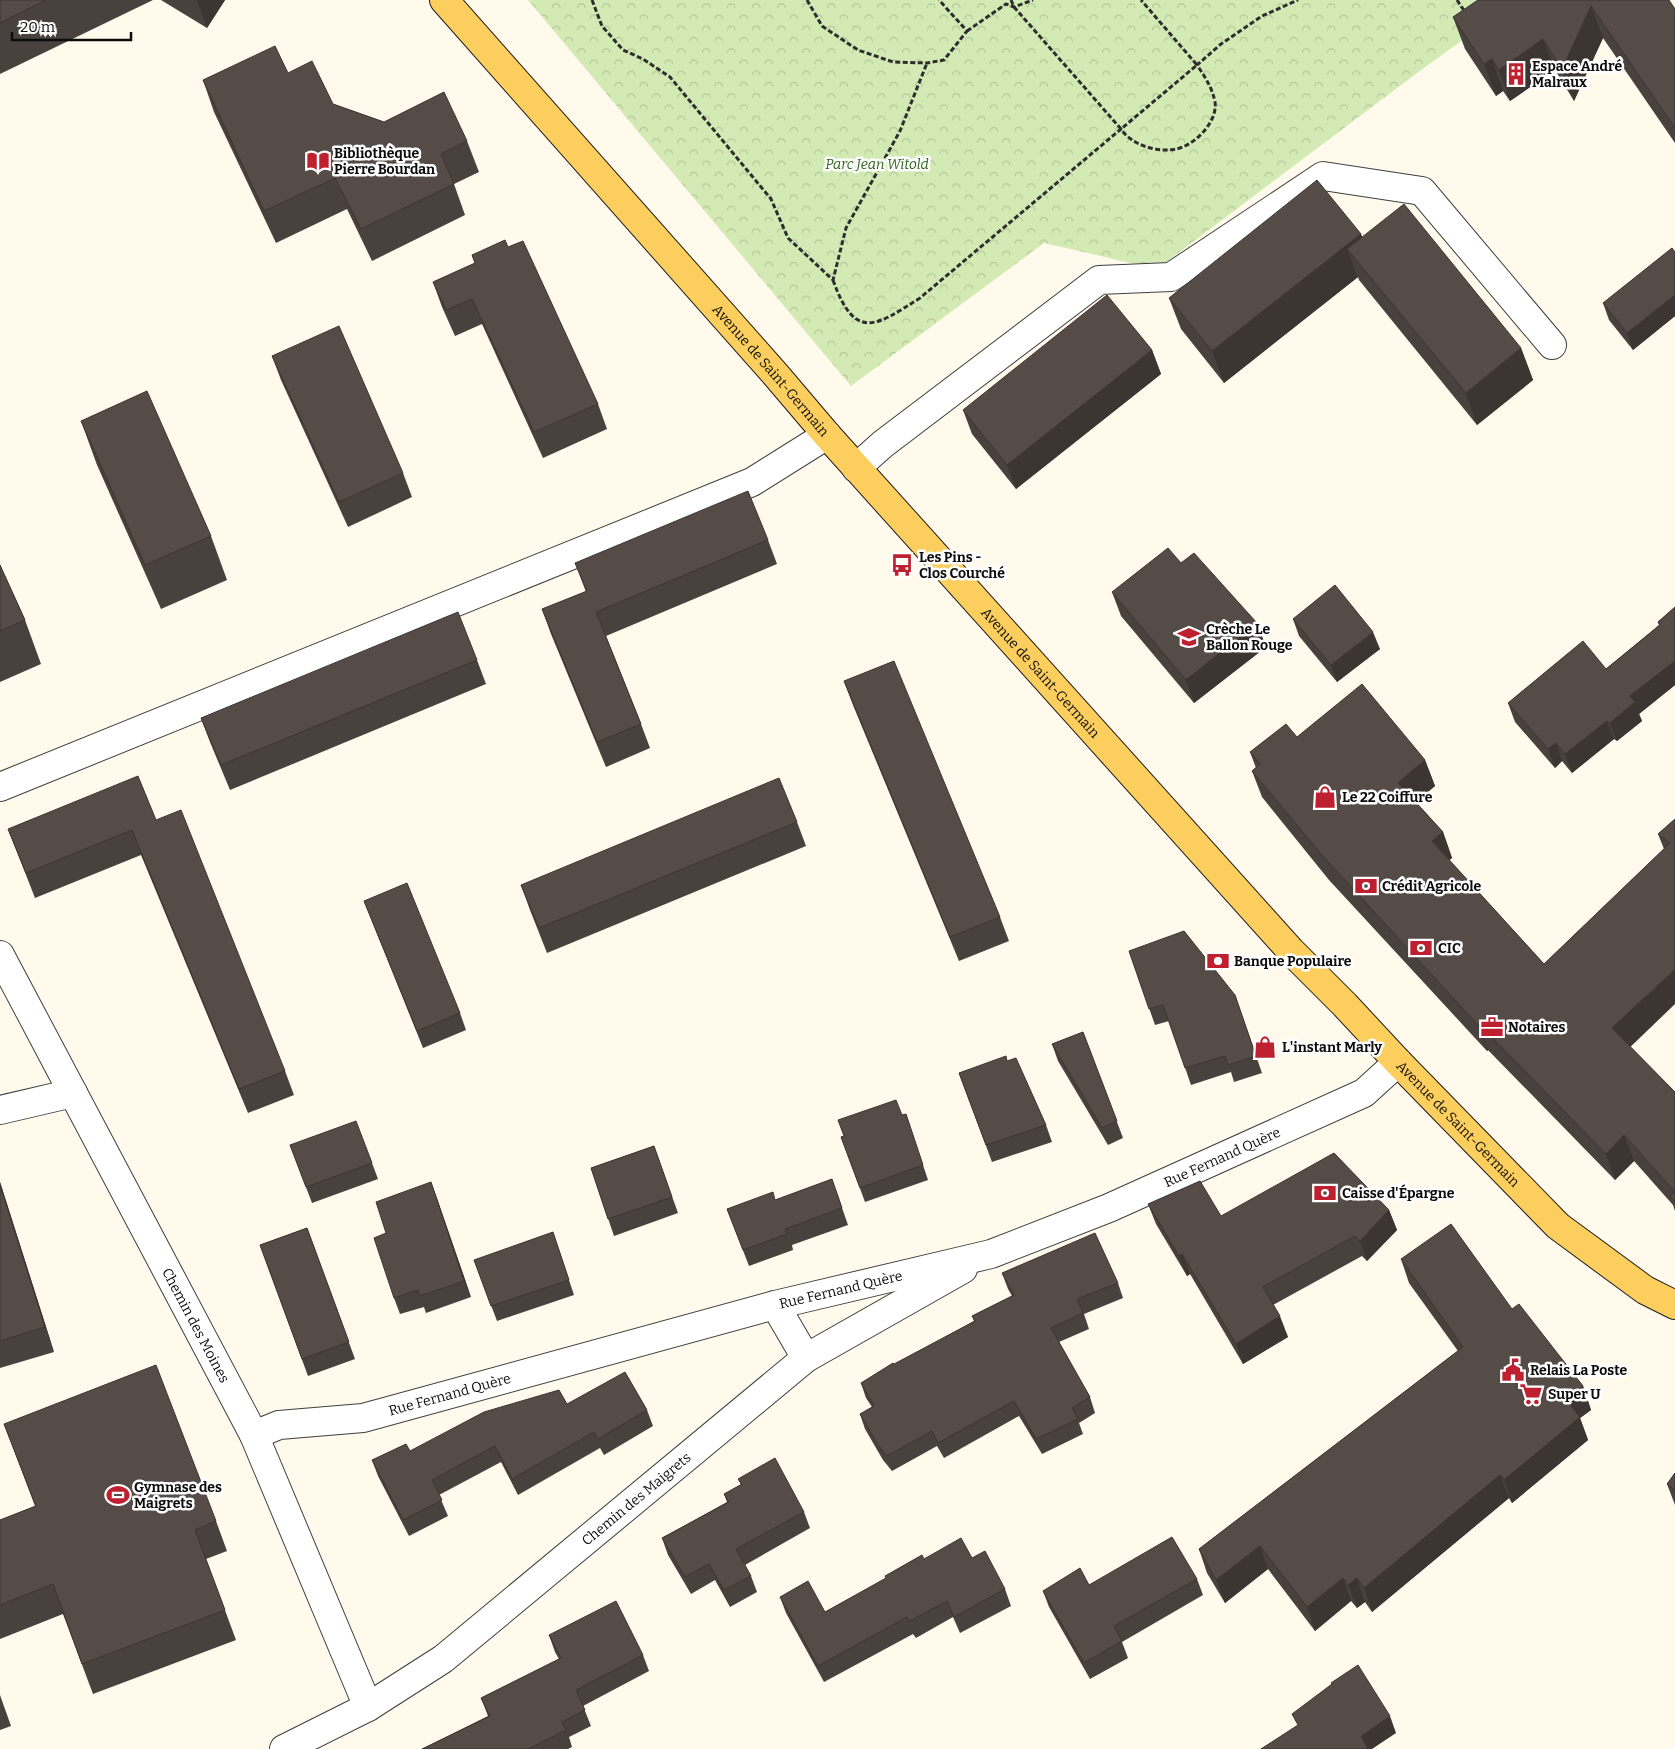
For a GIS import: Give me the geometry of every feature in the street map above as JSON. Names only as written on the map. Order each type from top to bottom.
[{"type":"main road","name":"Avenue de Saint-Germain","points":[[444,0],[724,315],[827,436],[1291,951],[1558,1226],[1645,1290],[1675,1305]]},
{"type":"street","points":[[856,468],[883,444],[1099,280],[1171,276],[1323,176],[1422,192],[1552,345]]},
{"type":"street","points":[[0,787],[752,482],[827,436]]},
{"type":"street","name":"Chemin des Moines","points":[[0,955],[254,1435],[368,1707]]},
{"type":"street","name":"Rue Fernand Quère","points":[[254,1435],[278,1425],[363,1418],[775,1305],[991,1254],[1109,1208],[1364,1093],[1398,1062]]},
{"type":"street","points":[[0,1110],[73,1093]]},
{"type":"street","name":"Chemin des Maigrets","points":[[284,1749],[325,1740],[368,1707],[443,1659],[806,1358],[991,1254]]},
{"type":"street","points":[[775,1305],[806,1358]]},
{"type":"path","points":[[592,0],[602,26],[622,50],[643,59],[670,77],[771,199],[788,238],[833,280],[840,301],[856,320],[868,323],[885,320],[920,298],[1221,44],[1262,16],[1298,0]]},
{"type":"path","points":[[807,0],[822,26],[858,50],[893,62],[927,63],[944,60],[967,31],[1006,4],[1014,7],[1032,0]]},
{"type":"path","points":[[939,0],[967,31]]},
{"type":"path","points":[[1011,0],[1014,7],[1125,136],[1147,147],[1177,149],[1192,141],[1206,130],[1215,104],[1210,84],[1197,65],[1140,0]]},
{"type":"path","points":[[1457,0],[1467,15]]},
{"type":"path","points":[[833,280],[846,228],[900,131],[927,63]]},
{"type":"green space","name":"Parc Jean Witold","points":[[528,0],[1518,0],[1421,70],[1157,269],[1044,243],[851,386]]},
{"type":"building","points":[[0,0],[46,0],[0,23]]},
{"type":"building","name":"Espace André Malraux","points":[[1478,0],[1669,0],[1675,9],[1675,128],[1591,6],[1562,69],[1543,39],[1499,70],[1492,59],[1484,64],[1453,17]]},
{"type":"building","points":[[275,46],[288,73],[312,61],[333,104],[384,122],[444,92],[467,141],[441,154],[454,184],[361,229],[335,178],[264,211],[203,80]]},
{"type":"building","points":[[1317,180],[1361,234],[1212,351],[1169,298]]},
{"type":"building","points":[[1404,204],[1521,348],[1466,393],[1347,249]]},
{"type":"building","points":[[505,240],[508,247],[523,241],[598,404],[534,432],[472,299],[446,310],[433,282],[475,263],[472,255]]},
{"type":"building","points":[[1672,248],[1675,252],[1675,295],[1627,333],[1603,303]]},
{"type":"building","points":[[1107,295],[1152,350],[1007,465],[963,410]]},
{"type":"building","points":[[339,326],[403,473],[339,502],[272,356]]},
{"type":"building","points":[[147,391],[211,536],[145,565],[81,421]]},
{"type":"building","points":[[748,491],[768,540],[596,612],[641,724],[597,742],[542,609],[587,591],[575,563]]},
{"type":"building","points":[[1168,548],[1181,563],[1194,553],[1257,623],[1186,680],[1112,592]]},
{"type":"building","points":[[0,565],[25,620],[0,631]]},
{"type":"building","points":[[1335,585],[1373,632],[1331,665],[1293,619]]},
{"type":"building","points":[[1675,607],[1675,661],[1630,696],[1635,702],[1610,723],[1607,721],[1565,754],[1556,743],[1548,749],[1508,703],[1583,641],[1606,669],[1660,625],[1658,622]]},
{"type":"building","points":[[458,612],[477,660],[221,765],[201,718]]},
{"type":"building","points":[[894,661],[1000,917],[950,937],[844,681]]},
{"type":"building","points":[[1362,684],[1425,760],[1398,783],[1443,832],[1432,841],[1544,964],[1670,843],[1658,834],[1675,819],[1675,969],[1612,1028],[1675,1092],[1675,1192],[1624,1135],[1606,1154],[1478,1025],[1320,853],[1252,771],[1260,764],[1250,752],[1286,724],[1297,737]]},
{"type":"building","points":[[138,776],[156,820],[181,810],[285,1071],[239,1089],[132,830],[26,873],[8,829]]},
{"type":"building","points":[[779,778],[797,822],[539,928],[521,885]]},
{"type":"building","points":[[407,883],[460,1013],[417,1031],[364,901]]},
{"type":"building","points":[[1184,931],[1235,995],[1256,1056],[1228,1065],[1225,1056],[1185,1068],[1163,1005],[1149,1009],[1129,951]]},
{"type":"building","points":[[1083,1032],[1117,1121],[1102,1128],[1052,1044]]},
{"type":"building","points":[[1006,1056],[1007,1061],[1016,1058],[1046,1125],[986,1145],[959,1073]]},
{"type":"building","points":[[896,1100],[902,1115],[906,1114],[923,1165],[860,1188],[841,1137],[844,1136],[838,1120]]},
{"type":"building","points":[[356,1121],[372,1163],[306,1187],[290,1145]]},
{"type":"building","points":[[654,1146],[672,1197],[608,1219],[591,1168]]},
{"type":"building","points":[[1334,1153],[1389,1210],[1360,1241],[1355,1236],[1263,1287],[1280,1316],[1236,1344],[1182,1254],[1179,1256],[1148,1204],[1200,1181],[1221,1216]]},
{"type":"building","points":[[832,1179],[842,1208],[785,1229],[787,1234],[743,1250],[727,1209],[773,1192],[775,1200]]},
{"type":"building","points":[[431,1182],[464,1281],[420,1296],[418,1290],[394,1298],[374,1238],[386,1233],[376,1202]]},
{"type":"building","points":[[0,1185],[45,1327],[0,1341]]},
{"type":"building","points":[[1675,1192],[1675,1202],[1670,1196]]},
{"type":"building","points":[[1451,1224],[1512,1309],[1519,1304],[1583,1386],[1566,1400],[1580,1417],[1504,1480],[1500,1475],[1364,1588],[1357,1578],[1348,1585],[1343,1578],[1307,1607],[1260,1546],[1216,1580],[1199,1549],[1463,1347],[1401,1259]]},
{"type":"building","points":[[307,1228],[349,1342],[302,1359],[260,1245]]},
{"type":"building","points":[[553,1232],[569,1280],[491,1306],[474,1260]]},
{"type":"building","points":[[1095,1233],[1118,1283],[1077,1299],[1083,1313],[1051,1328],[1090,1397],[1072,1408],[1078,1419],[1036,1439],[1014,1401],[938,1443],[932,1431],[887,1456],[878,1445],[860,1414],[874,1406],[861,1383],[893,1363],[975,1321],[972,1316],[1014,1295],[1002,1273]]},
{"type":"building","name":"Gymnase des Maigrets","points":[[156,1365],[216,1521],[195,1530],[225,1610],[82,1664],[53,1584],[0,1605],[0,1520],[36,1506],[4,1424]]},
{"type":"building","points":[[625,1372],[647,1410],[598,1439],[594,1432],[512,1479],[495,1446],[432,1480],[442,1500],[403,1520],[372,1460],[406,1444],[410,1451],[484,1412],[559,1390],[567,1404]]},
{"type":"building","points":[[775,1458],[804,1512],[736,1549],[751,1576],[724,1590],[709,1564],[685,1577],[662,1538],[729,1502],[724,1494],[742,1484],[738,1479]]},
{"type":"building","points":[[1675,1473],[1675,1490],[1667,1484]]},
{"type":"building","points":[[1172,1537],[1197,1579],[1114,1626],[1122,1641],[1084,1663],[1043,1591],[1080,1568],[1089,1585]]},
{"type":"building","points":[[961,1538],[972,1558],[985,1551],[1005,1589],[954,1617],[947,1601],[910,1621],[907,1617],[818,1666],[780,1597],[808,1581],[825,1612],[886,1578],[885,1576],[922,1555],[924,1559]]},
{"type":"building","points":[[616,1601],[643,1655],[576,1690],[585,1710],[562,1722],[566,1730],[528,1749],[422,1749],[490,1716],[481,1698],[561,1658],[549,1635]]},
{"type":"building","points":[[1358,1665],[1390,1716],[1361,1736],[1368,1749],[1261,1749],[1298,1725],[1292,1714],[1331,1683]]},
{"type":"place","name":"Espace André Malraux","points":[[1516,74]]},
{"type":"place","name":"Bibliothèque Pierre Bourdan","points":[[318,161]]},
{"type":"place","name":"Les Pins - Clos Courché","points":[[902,565]]},
{"type":"place","name":"Crèche Le Ballon Rouge","points":[[1189,637]]},
{"type":"place","name":"Le 22 Coiffure","points":[[1325,797]]},
{"type":"place","name":"Crédit Agricole","points":[[1366,886]]},
{"type":"place","name":"CIC","points":[[1421,948]]},
{"type":"place","name":"Banque Populaire","points":[[1218,961]]},
{"type":"place","name":"Notaires","points":[[1492,1027]]},
{"type":"place","name":"L'instant Marly","points":[[1265,1047]]},
{"type":"place","name":"Caisse d'Épargne","points":[[1325,1193]]},
{"type":"place","name":"Relais La Poste","points":[[1513,1370]]},
{"type":"place","name":"Super U","points":[[1531,1394]]},
{"type":"place","name":"Gymnase des Maigrets","points":[[118,1495]]}]
